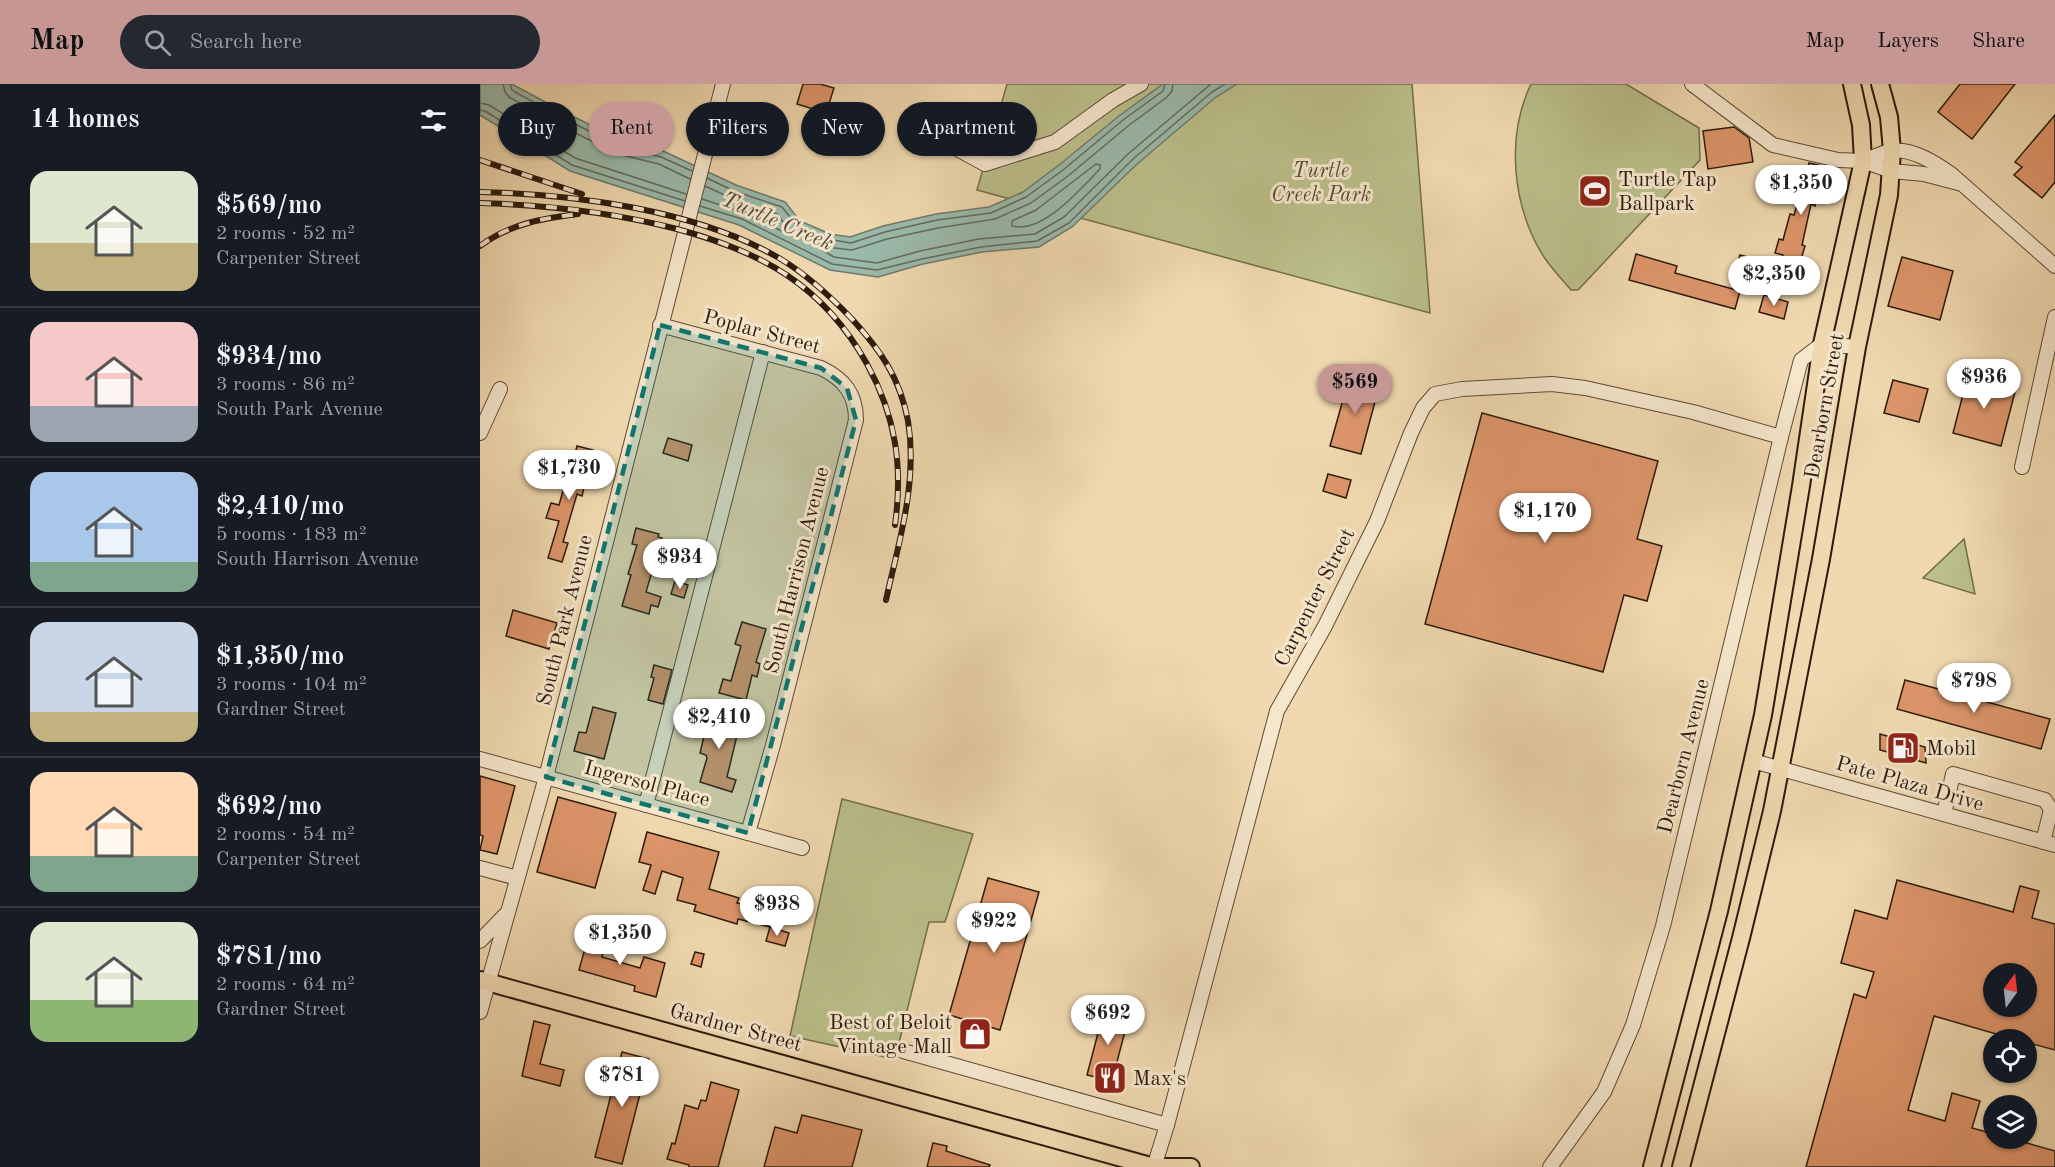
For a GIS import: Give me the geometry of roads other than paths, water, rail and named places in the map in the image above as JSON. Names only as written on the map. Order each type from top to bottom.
[{"type":"main road","name":"Dearborn Street","points":[[1652,1167],[1719,911],[1753,761],[1790,554],[1822,344],[1863,161],[1861,125],[1851,84]]},
{"type":"main road","name":"Dearborn Street","points":[[1681,1167],[1741,938],[1781,768],[1821,559],[1857,347],[1889,195],[1892,151],[1889,117],[1880,84]]},
{"type":"main road","name":"Gardner Street","points":[[484,981],[1154,1167],[1191,1167]]},
{"type":"street","points":[[1037,148],[1055,142],[1113,100],[1141,84]]},
{"type":"street","points":[[1692,84],[1773,145],[1838,160],[1863,161],[1891,171],[1924,174],[1962,184]]},
{"type":"street","name":"South Park Avenue","points":[[480,1012],[484,981],[507,914],[546,777],[721,91]]},
{"type":"street","points":[[1863,161],[1892,151],[1910,153],[1935,163],[2055,266]]},
{"type":"street","points":[[970,156],[985,164],[1014,156]]},
{"type":"street","points":[[2022,467],[2055,317]]},
{"type":"street","name":"Poplar Street","points":[[660,325],[821,368],[839,379],[847,388]]},
{"type":"street","points":[[1822,344],[1857,347]]},
{"type":"street","name":"Dearborn Avenue","points":[[1550,1167],[1604,1092],[1634,1025],[1668,903],[1781,437],[1802,360],[1822,344]]},
{"type":"street","points":[[646,805],[764,352]]},
{"type":"street","name":"Carpenter Street","points":[[1154,1167],[1277,711],[1330,616],[1377,521],[1410,433],[1423,408],[1435,394],[1462,389],[1551,384],[1585,388],[1693,412],[1781,437]]},
{"type":"street","name":"South Harrison Avenue","points":[[748,833],[856,420],[856,407],[847,388]]},
{"type":"street","points":[[480,433],[500,389]]},
{"type":"street","name":"Ingersol Place","points":[[480,759],[802,848]]},
{"type":"street","name":"Pate Plaza Drive","points":[[1753,761],[2049,844]]},
{"type":"street","points":[[1944,814],[1953,774],[2045,800],[2051,810],[2049,844]]},
{"type":"street","points":[[480,868],[517,878]]},
{"type":"street","points":[[480,941],[507,914]]},
{"type":"street","points":[[903,1052],[1167,1125]]},
{"type":"water","points":[[480,84],[512,84],[545,102],[498,102],[498,126],[480,115]]},
{"type":"water","name":"Turtle Creek","points":[[1163,84],[1237,84],[1216,97],[1137,164],[1072,227],[1039,247],[982,252],[923,264],[878,277],[830,270],[739,225],[570,171],[546,156],[577,156],[577,118],[589,124],[589,156],[674,156],[736,185],[785,202],[800,221],[830,234],[850,237],[883,226],[936,214],[989,207],[1023,192]]},
{"type":"railway","points":[[480,160],[582,194]]},
{"type":"railway","points":[[480,192],[517,193],[594,201],[634,208],[711,228],[746,241],[789,264],[827,294],[852,319],[872,342],[888,366],[900,391],[908,421],[911,466],[909,489],[886,600]]},
{"type":"railway","points":[[480,203],[579,210],[677,229],[708,238],[763,261],[810,293],[850,336],[867,364],[885,403],[895,442],[897,462],[895,525]]},
{"type":"railway","points":[[480,246],[515,227],[540,220],[578,214]]},
{"type":"place","name":"Turtle Tap Ballpark","points":[[1595,191]]},
{"type":"place","name":"Mobil","points":[[1903,748]]},
{"type":"place","name":"Best of Beloit Vintage Mall","points":[[975,1034]]},
{"type":"place","name":"Max's","points":[[1110,1078]]},
{"type":"park label","name":"Turtle Creek Park","points":[[1321,182]]}]
